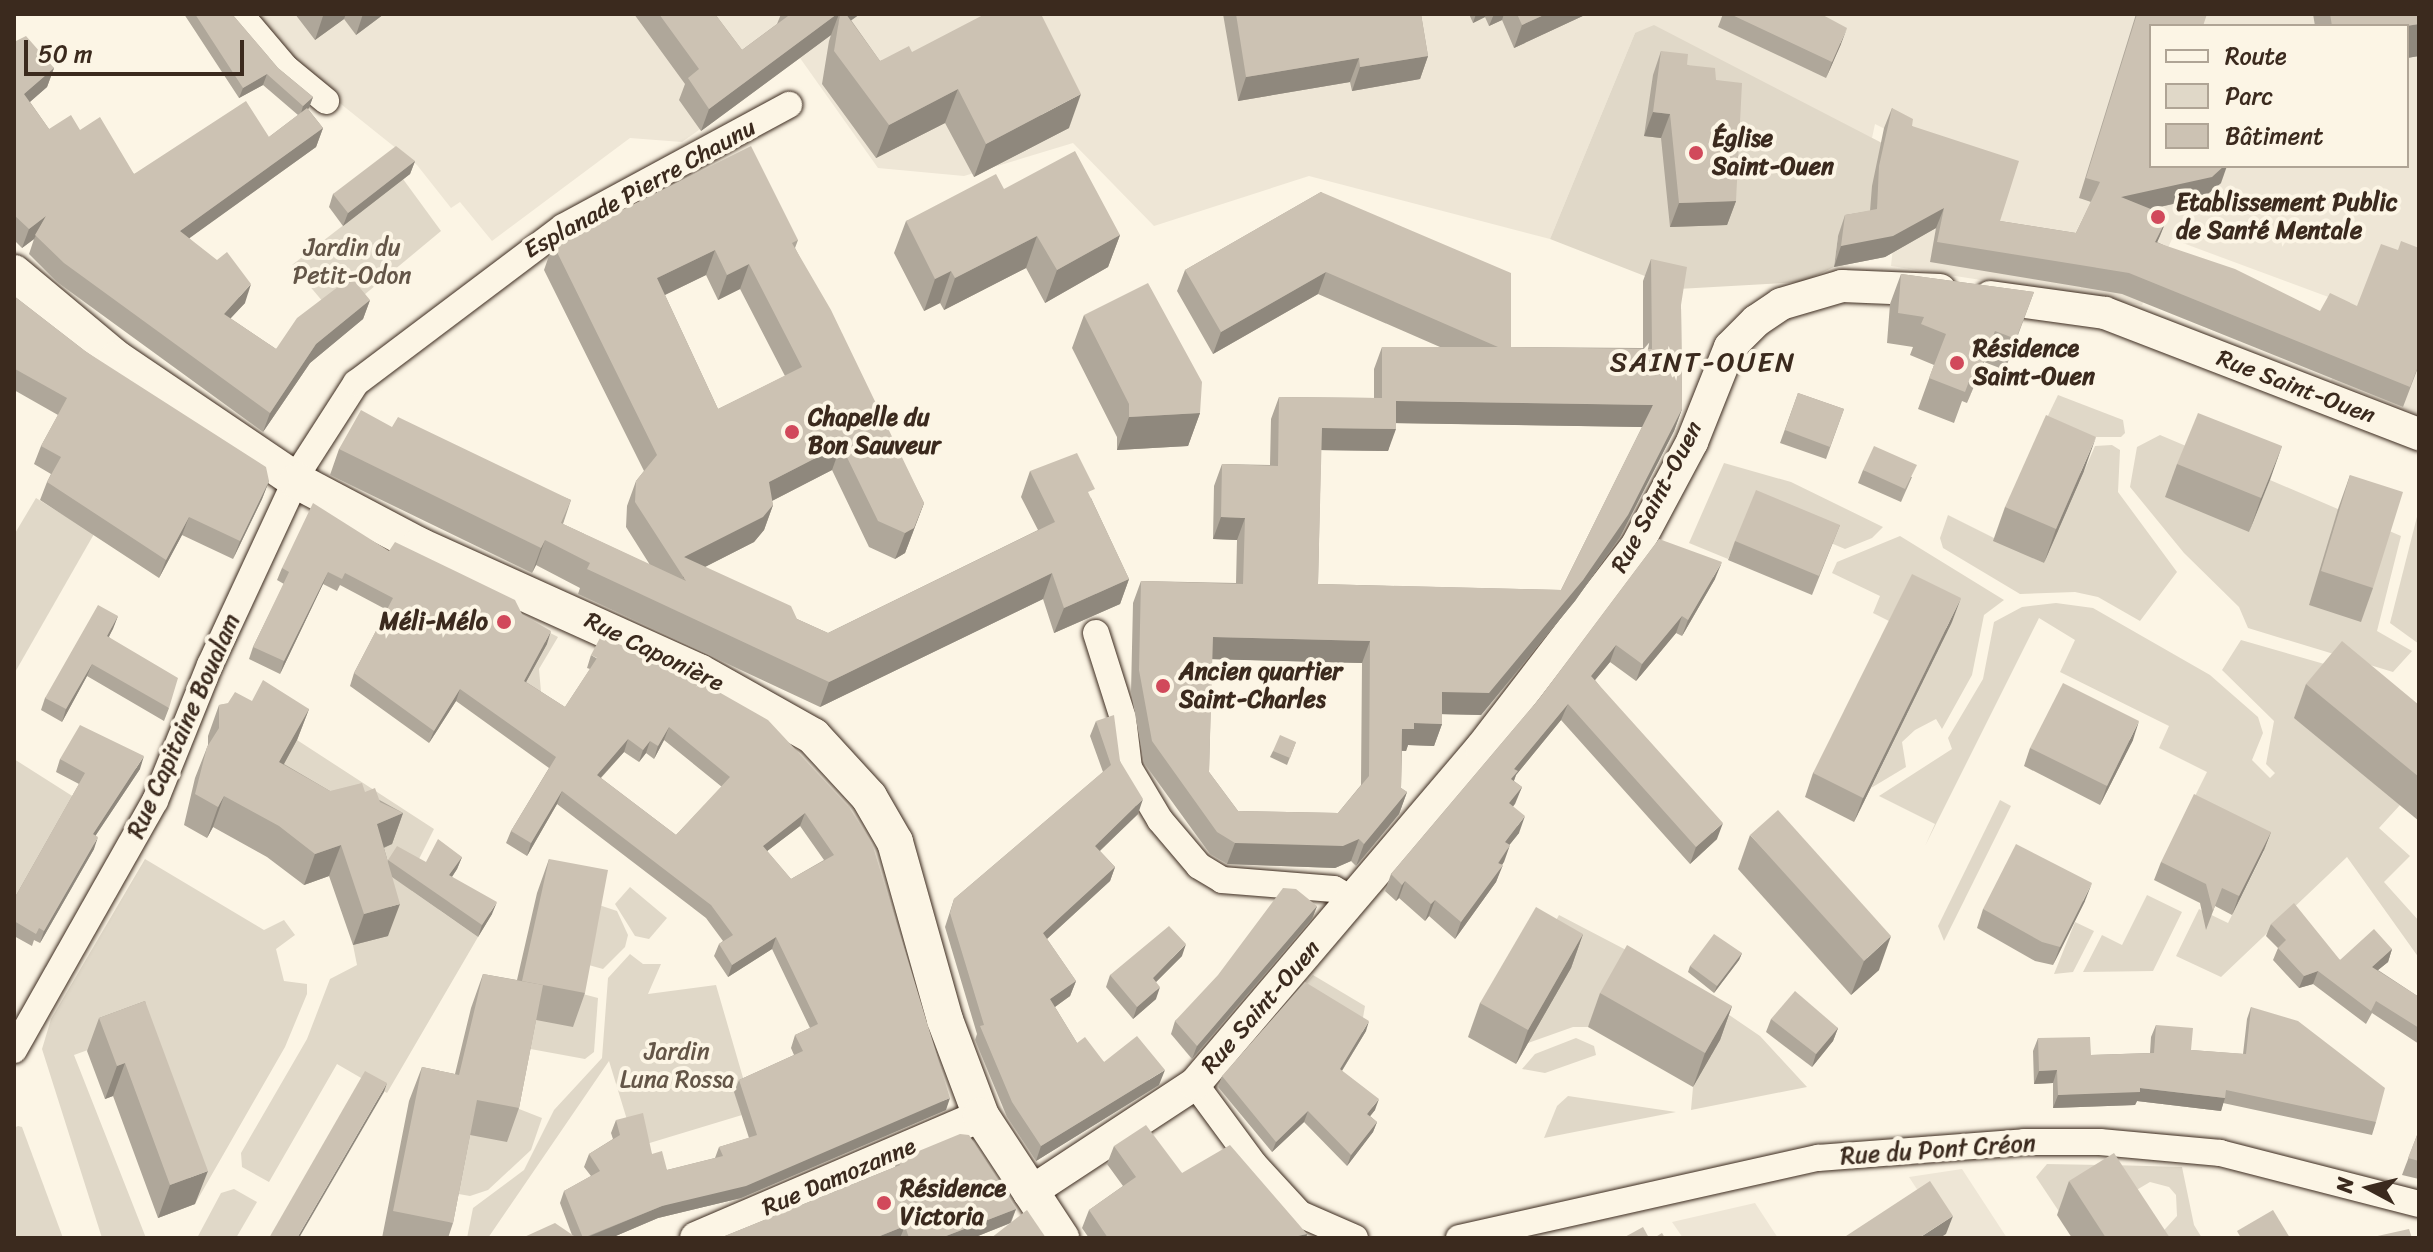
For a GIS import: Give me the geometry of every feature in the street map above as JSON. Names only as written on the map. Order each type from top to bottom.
[{"type":"main road","name":"Rue Caponière","points":[[14,273],[117,359],[297,481],[420,546],[723,684],[813,736],[869,797],[895,842],[945,1020],[981,1116],[1061,1238]]},
{"type":"street","points":[[240,14],[286,68],[326,101]]},
{"type":"street","name":"Esplanade Pierre Chaunu","points":[[297,481],[356,383],[517,258],[563,227],[789,105]]},
{"type":"street","name":"Rue Saint-Ouen","points":[[1029,1193],[1195,1084],[1353,900],[1590,613],[1636,547],[1688,450],[1730,347],[1781,304],[1842,286],[1905,285],[2105,313],[2419,434]]},
{"type":"street","name":"Rue Capitaine Boualam","points":[[14,1050],[155,801],[210,665],[297,481]]},
{"type":"street","points":[[1096,633],[1123,718],[1129,768],[1160,820],[1199,866],[1222,880],[1334,889],[1353,900]]},
{"type":"street","points":[[1195,1084],[1254,1164],[1300,1214],[1355,1238]]},
{"type":"street","name":"Rue Damozanne","points":[[696,1238],[981,1116]]},
{"type":"street","name":"Rue du Pont Créon","points":[[1459,1238],[1548,1230],[1818,1158],[1998,1143],[2100,1142],[2220,1153],[2419,1204]]},
{"type":"shaded area","name":"Etablissement Public de Santé Mentale","points":[[248,14],[2419,14],[2419,415],[2331,381],[2358,308],[2172,239],[2142,305],[1891,266],[1905,139],[1875,124],[1872,138],[1635,33],[1550,239],[1309,176],[1154,226],[1073,143],[964,176],[878,168],[800,58],[682,142],[630,138],[492,241],[460,202],[451,208],[417,165],[291,64]]},
{"type":"shaded area","points":[[1962,1169],[2007,1238],[1941,1238],[1946,1234],[1909,1177]]},
{"type":"shaded area","points":[[1755,1203],[1778,1238],[1683,1238],[1672,1222]]},
{"type":"green space","points":[[1654,25],[1882,143],[1897,201],[1838,236],[1834,267],[1802,282],[1678,289],[1550,239],[1635,33]]},
{"type":"green space","name":"Jardin du Petit-Odon","points":[[403,179],[441,231],[352,305],[329,309],[292,265]]},
{"type":"green space","points":[[2058,395],[2123,420],[2125,433],[2121,437],[2054,437],[2042,428]]},
{"type":"green space","points":[[2160,435],[2186,446],[2249,531],[2270,480],[2401,536],[2377,631],[2412,651],[2393,672],[2248,628],[2239,607],[2184,553],[2130,487],[2137,447]]},
{"type":"green space","points":[[2112,445],[2120,450],[2118,492],[2177,572],[2140,621],[2098,597],[2075,592],[2020,594],[1943,548],[1940,538],[1948,515],[2044,563],[2095,446]]},
{"type":"green space","points":[[1724,463],[1791,482],[1883,527],[1872,538],[1845,549],[1750,509],[1728,559],[1689,543]]},
{"type":"green space","points":[[36,498],[94,534],[14,674],[14,535]]},
{"type":"green space","points":[[2419,509],[2419,644],[2390,623]]},
{"type":"green space","points":[[1900,536],[2004,600],[1984,615],[1972,675],[1942,729],[1936,719],[1915,730],[1902,742],[1906,767],[1871,788],[1952,622],[1891,622],[1873,613],[1880,596],[1832,573],[1837,562]]},
{"type":"green space","points":[[2056,603],[2093,608],[2210,675],[2258,717],[2263,733],[2252,760],[2270,778],[2275,773],[2266,764],[2274,721],[2222,670],[2241,640],[2387,682],[2400,805],[2379,828],[2410,856],[2384,882],[2419,921],[2419,958],[2347,857],[2221,977],[2176,956],[2199,909],[2228,923],[2264,851],[2187,812],[2207,772],[2159,748],[2169,726],[2060,672],[2075,640],[2039,618],[1925,846],[1935,824],[1879,796],[1952,749],[1948,738],[1983,679],[1994,622],[2022,607]]},
{"type":"green space","points":[[523,619],[558,637],[539,669],[541,692],[488,661]]},
{"type":"green space","points":[[297,740],[434,829],[414,869],[412,891],[478,937],[387,1093],[337,1064],[269,1182],[242,1167],[241,1153],[307,1039],[330,979],[357,965],[353,945],[388,935],[268,793]]},
{"type":"green space","points":[[14,759],[88,806],[14,903]]},
{"type":"green space","points":[[2000,800],[2011,806],[1944,941],[1938,926]]},
{"type":"green space","points":[[145,859],[264,930],[284,920],[295,935],[276,949],[284,981],[307,984],[307,994],[285,1047],[195,1204],[132,1034],[74,1055],[146,1238],[102,1238],[42,1049],[51,1019]]},
{"type":"green space","points":[[630,887],[667,918],[649,939],[635,936],[615,904]]},
{"type":"green space","points":[[2147,895],[2182,912],[2153,971],[2083,972],[2102,935],[2122,945]]},
{"type":"green space","points":[[596,904],[617,911],[628,935],[625,947],[603,969],[585,964]]},
{"type":"green space","points":[[1559,915],[1697,987],[1694,991],[1760,1036],[1807,1087],[1691,1110],[1693,1087],[1720,1040],[1615,979],[1588,1027],[1573,1027],[1528,1043],[1540,950]]},
{"type":"green space","points":[[2075,922],[2094,931],[2073,972],[2054,974]]},
{"type":"green space","name":"Jardin Luna Rossa","points":[[630,954],[643,964],[661,964],[648,994],[716,985],[746,1088],[735,1093],[742,1115],[643,1145],[628,1123],[609,1061],[488,1238],[467,1238],[473,1208],[524,1170],[554,1110],[602,1058],[608,978]]},
{"type":"green space","points":[[1313,975],[1365,1006],[1361,1029],[1299,991]]},
{"type":"green space","points":[[579,993],[598,998],[594,1052],[585,1059],[525,1048],[530,1019]]},
{"type":"green space","points":[[1576,1038],[1594,1046],[1596,1055],[1545,1073],[1522,1069],[1535,1054]]},
{"type":"green space","points":[[1568,1096],[1676,1112],[1544,1138],[1557,1106]]},
{"type":"green space","points":[[514,1107],[542,1118],[531,1150],[488,1190],[470,1196],[453,1193],[464,1134]]},
{"type":"green space","points":[[22,1127],[63,1238],[14,1238],[14,1128]]},
{"type":"green space","points":[[2047,1164],[2100,1165],[2060,1213],[2036,1177]]},
{"type":"green space","points":[[2111,1165],[2182,1167],[2194,1225],[2202,1238],[2157,1238],[2177,1216],[2176,1195],[2169,1187],[2150,1182],[2128,1195]]},
{"type":"green space","points":[[234,1189],[257,1202],[236,1238],[197,1238],[221,1193]]},
{"type":"building","points":[[195,14],[232,14],[278,68],[313,97],[303,106],[267,74],[243,88]]},
{"type":"building","points":[[659,14],[715,14],[742,50],[787,14],[837,14],[709,109],[688,78],[699,69]]},
{"type":"building","points":[[840,14],[846,14],[880,61],[909,46],[912,52],[985,14],[1041,14],[1081,94],[986,144],[958,89],[889,125],[834,51]]},
{"type":"building","points":[[1236,14],[1421,14],[1428,56],[1360,67],[1359,58],[1246,77]]},
{"type":"building","points":[[1517,14],[1546,14],[1522,25]]},
{"type":"building","points":[[1730,14],[1821,14],[1847,28],[1832,62]]},
{"type":"building","points":[[2137,14],[2207,14],[2204,24],[2149,24],[2149,168],[2222,168],[2212,177],[2121,197],[2168,216],[2155,242],[2235,269],[2320,311],[2330,293],[2357,306],[2381,244],[2398,250],[2401,241],[2419,248],[2419,364],[2410,387],[2129,273],[1937,242],[1944,208],[1893,236],[1841,246],[1845,215],[1877,209],[1879,166],[1892,108],[1913,119],[1912,126],[2019,161],[2000,221],[2076,233],[2100,182],[2086,178]]},
{"type":"building","points":[[2330,14],[2419,14],[2419,24],[2409,26],[2332,24]]},
{"type":"building","points":[[26,36],[54,68],[24,94],[49,129],[71,115],[80,130],[100,117],[134,174],[246,101],[269,137],[307,108],[323,128],[180,231],[217,260],[227,252],[251,284],[224,314],[276,349],[297,318],[351,277],[370,300],[316,344],[270,413],[64,263],[35,235],[46,216],[29,229],[14,215],[14,42]]},
{"type":"building","name":"Église Saint-Ouen","points":[[1661,51],[1688,54],[1687,65],[1715,68],[1716,80],[1742,83],[1736,201],[1679,203],[1670,114],[1653,112]]},
{"type":"building","points":[[396,146],[415,161],[348,213],[333,194]]},
{"type":"building","points":[[751,146],[798,240],[792,243],[831,310],[924,503],[914,528],[905,533],[878,521],[841,445],[769,482],[773,505],[763,517],[684,557],[791,606],[797,619],[828,633],[1055,522],[1030,471],[1077,453],[1095,489],[1088,492],[1129,579],[1064,608],[1052,573],[829,682],[587,569],[590,563],[545,540],[541,548],[339,449],[361,410],[392,427],[398,417],[571,500],[561,523],[686,581],[635,502],[636,481],[657,455],[553,244]],"holes":[[[715,250],[727,275],[749,264],[802,367],[718,409],[657,278]]]},
{"type":"building","points":[[1075,151],[1120,235],[1057,270],[1037,236],[955,278],[951,271],[935,279],[906,221],[996,174],[1004,189]]},
{"type":"building","points":[[1321,192],[1511,273],[1511,347],[1652,349],[1651,259],[1687,267],[1681,305],[1682,409],[1628,515],[1583,580],[1489,693],[1442,692],[1442,724],[1414,723],[1414,729],[1402,729],[1401,788],[1407,792],[1364,844],[1359,839],[1343,846],[1235,843],[1217,832],[1152,741],[1139,670],[1141,581],[1243,584],[1245,518],[1221,517],[1222,464],[1278,466],[1279,397],[1382,398],[1382,347],[1498,347],[1326,272],[1221,332],[1185,270]],"holes":[[[1396,401],[1653,405],[1561,590],[1318,584],[1322,428],[1396,429]],[[1213,637],[1370,641],[1369,776],[1338,813],[1238,811],[1209,772]]]},
{"type":"building","points":[[1901,274],[2034,292],[2016,339],[1995,331],[1979,373],[1973,371],[1965,392],[1929,378],[1946,334],[1921,324],[1924,317],[1898,313]]},
{"type":"building","points":[[1148,283],[1202,382],[1200,413],[1129,417],[1129,404],[1084,315]]},
{"type":"building","points":[[14,296],[85,351],[266,467],[269,481],[240,541],[189,517],[166,560],[47,482],[61,457],[41,446],[67,398],[14,371]]},
{"type":"building","points":[[1798,393],[1844,409],[1830,447],[1785,430]]},
{"type":"building","points":[[2198,413],[2282,446],[2261,498],[2177,464]]},
{"type":"building","points":[[2046,415],[2096,437],[2056,529],[2005,507]]},
{"type":"building","points":[[1874,446],[1917,465],[1905,489],[1863,470]]},
{"type":"building","points":[[2350,475],[2403,492],[2373,588],[2321,571]]},
{"type":"building","points":[[1756,490],[1840,525],[1819,576],[1735,541]]},
{"type":"building","points":[[313,503],[389,551],[395,542],[515,600],[522,614],[551,631],[524,681],[565,707],[597,658],[591,655],[601,636],[694,678],[768,720],[849,807],[872,843],[950,1098],[746,1186],[662,1206],[583,1238],[564,1191],[600,1171],[589,1154],[620,1135],[616,1120],[643,1113],[652,1154],[662,1151],[667,1170],[723,1156],[719,1147],[757,1135],[739,1080],[803,1051],[795,1035],[818,1024],[776,937],[732,965],[719,944],[733,935],[711,905],[562,791],[531,843],[511,831],[556,757],[460,689],[434,731],[354,673],[393,598],[345,573],[342,579],[328,572],[284,661],[253,647],[289,572],[282,568]],"holes":[[[669,727],[730,777],[676,835],[597,775],[628,739],[643,750],[650,741],[658,746]],[[805,813],[834,855],[791,879],[763,846]]]},
{"type":"building","points":[[1659,539],[1722,562],[1688,620],[1682,616],[1642,664],[1616,645],[1591,676],[1723,823],[1696,847],[1568,704],[1514,769],[1518,771],[1511,779],[1522,787],[1509,803],[1525,816],[1505,842],[1510,845],[1498,863],[1503,865],[1461,922],[1435,900],[1431,904],[1405,881],[1402,885],[1391,874],[1539,699]]},
{"type":"building","points":[[1912,574],[1961,598],[1863,798],[1813,773]]},
{"type":"building","points":[[98,605],[118,616],[107,636],[178,678],[169,708],[92,664],[66,709],[45,698]]},
{"type":"building","points":[[2342,641],[2419,705],[2419,777],[2306,684]]},
{"type":"building","points":[[263,680],[309,709],[279,762],[330,791],[362,783],[365,792],[375,788],[380,802],[403,813],[377,824],[400,904],[364,914],[341,845],[315,854],[279,826],[224,796],[218,807],[195,794],[207,747],[219,728],[219,705],[228,703],[235,692],[252,701]]},
{"type":"building","points":[[2063,683],[2139,721],[2107,786],[2030,748]]},
{"type":"building","points":[[1114,715],[1120,761],[1143,799],[1095,846],[1115,867],[1043,933],[1076,981],[1050,999],[1077,1043],[1085,1037],[1104,1062],[1137,1036],[1165,1070],[1041,1146],[1012,1102],[980,1026],[984,1025],[950,913],[954,899],[1111,765],[1096,721]]},
{"type":"building","points":[[80,725],[144,756],[93,834],[98,837],[44,931],[39,928],[36,934],[14,921],[14,899],[85,773],[60,759]]},
{"type":"building","points":[[1280,735],[1296,742],[1290,758],[1273,751]]},
{"type":"building","points":[[2194,794],[2271,832],[2239,896],[2222,888],[2213,911],[2206,884],[2161,862]]},
{"type":"building","points":[[1778,810],[1891,936],[1864,961],[1750,835]]},
{"type":"building","points":[[438,839],[462,857],[449,875],[497,902],[482,925],[388,860],[397,846],[426,862]]},
{"type":"building","points":[[2016,844],[2092,883],[2060,947],[2042,942],[1983,909]]},
{"type":"building","points":[[549,859],[608,870],[585,993],[522,981]]},
{"type":"building","points":[[1283,888],[1296,889],[1317,906],[1197,1046],[1175,1021],[1218,975]]},
{"type":"building","points":[[2294,903],[2340,960],[2374,929],[2392,949],[2372,967],[2419,997],[2419,1028],[2376,1001],[2371,1011],[2318,971],[2304,976],[2278,948],[2286,940],[2271,924]]},
{"type":"building","points":[[1536,907],[1583,934],[1528,1030],[1480,1003]]},
{"type":"building","points":[[1169,926],[1186,944],[1153,978],[1160,987],[1137,1007],[1110,975]]},
{"type":"building","points":[[1714,934],[1742,953],[1717,986],[1690,966]]},
{"type":"building","points":[[1627,945],[1732,1006],[1705,1053],[1600,993]]},
{"type":"building","points":[[483,974],[543,985],[519,1108],[477,1100],[453,1223],[393,1211],[422,1067],[459,1075]]},
{"type":"building","points":[[1305,982],[1369,1021],[1340,1069],[1379,1099],[1367,1114],[1377,1122],[1351,1155],[1308,1111],[1276,1142],[1222,1076]]},
{"type":"building","points":[[1795,991],[1838,1028],[1816,1054],[1771,1019]]},
{"type":"building","points":[[145,1001],[208,1171],[170,1185],[125,1063],[117,1066],[99,1018]]},
{"type":"building","points":[[2251,1007],[2298,1021],[2385,1088],[2376,1122],[2226,1090],[2225,1098],[2140,1088],[2140,1092],[2058,1095],[2057,1070],[2039,1071],[2038,1038],[2090,1037],[2091,1055],[2154,1053],[2156,1025],[2193,1028],[2191,1050],[2246,1054]]},
{"type":"building","points":[[365,1071],[387,1083],[297,1238],[269,1238]]},
{"type":"building","points":[[1146,1125],[1182,1173],[1230,1145],[1307,1234],[1289,1238],[1108,1238],[1089,1210],[1136,1177],[1114,1146]]},
{"type":"building","points":[[2419,1130],[2419,1161],[2408,1158]]},
{"type":"building","points":[[960,1134],[969,1135],[1016,1209],[941,1238],[909,1238],[905,1226],[875,1238],[720,1238],[900,1165],[897,1160]]},
{"type":"building","points":[[2114,1153],[2170,1238],[2106,1238],[2069,1181]]},
{"type":"building","points":[[1930,1181],[1953,1216],[1919,1238],[1843,1238]]},
{"type":"building","points":[[1027,1210],[1046,1238],[991,1238]]},
{"type":"building","points":[[2273,1210],[2290,1238],[2241,1238],[2237,1231]]},
{"type":"building","points":[[555,1223],[577,1238],[522,1238]]},
{"type":"building","points":[[1643,1227],[1649,1238],[1623,1238]]},
{"type":"building","points":[[2409,1229],[2412,1238],[2373,1238],[2373,1237]]},
{"type":"place","name":"Église Saint-Ouen","points":[[1696,153]]},
{"type":"place","name":"Etablissement Public de Santé Mentale","points":[[2158,217]]},
{"type":"place","name":"Résidence Saint-Ouen","points":[[1957,363]]},
{"type":"place","name":"Chapelle du Bon Sauveur","points":[[792,432]]},
{"type":"place","name":"Méli-Mélo","points":[[504,622]]},
{"type":"place","name":"Ancien quartier Saint-Charles","points":[[1163,686]]},
{"type":"place","name":"Résidence Victoria","points":[[884,1203]]},
{"type":"district","name":"SAINT-OUEN","points":[[1703,362]]}]
